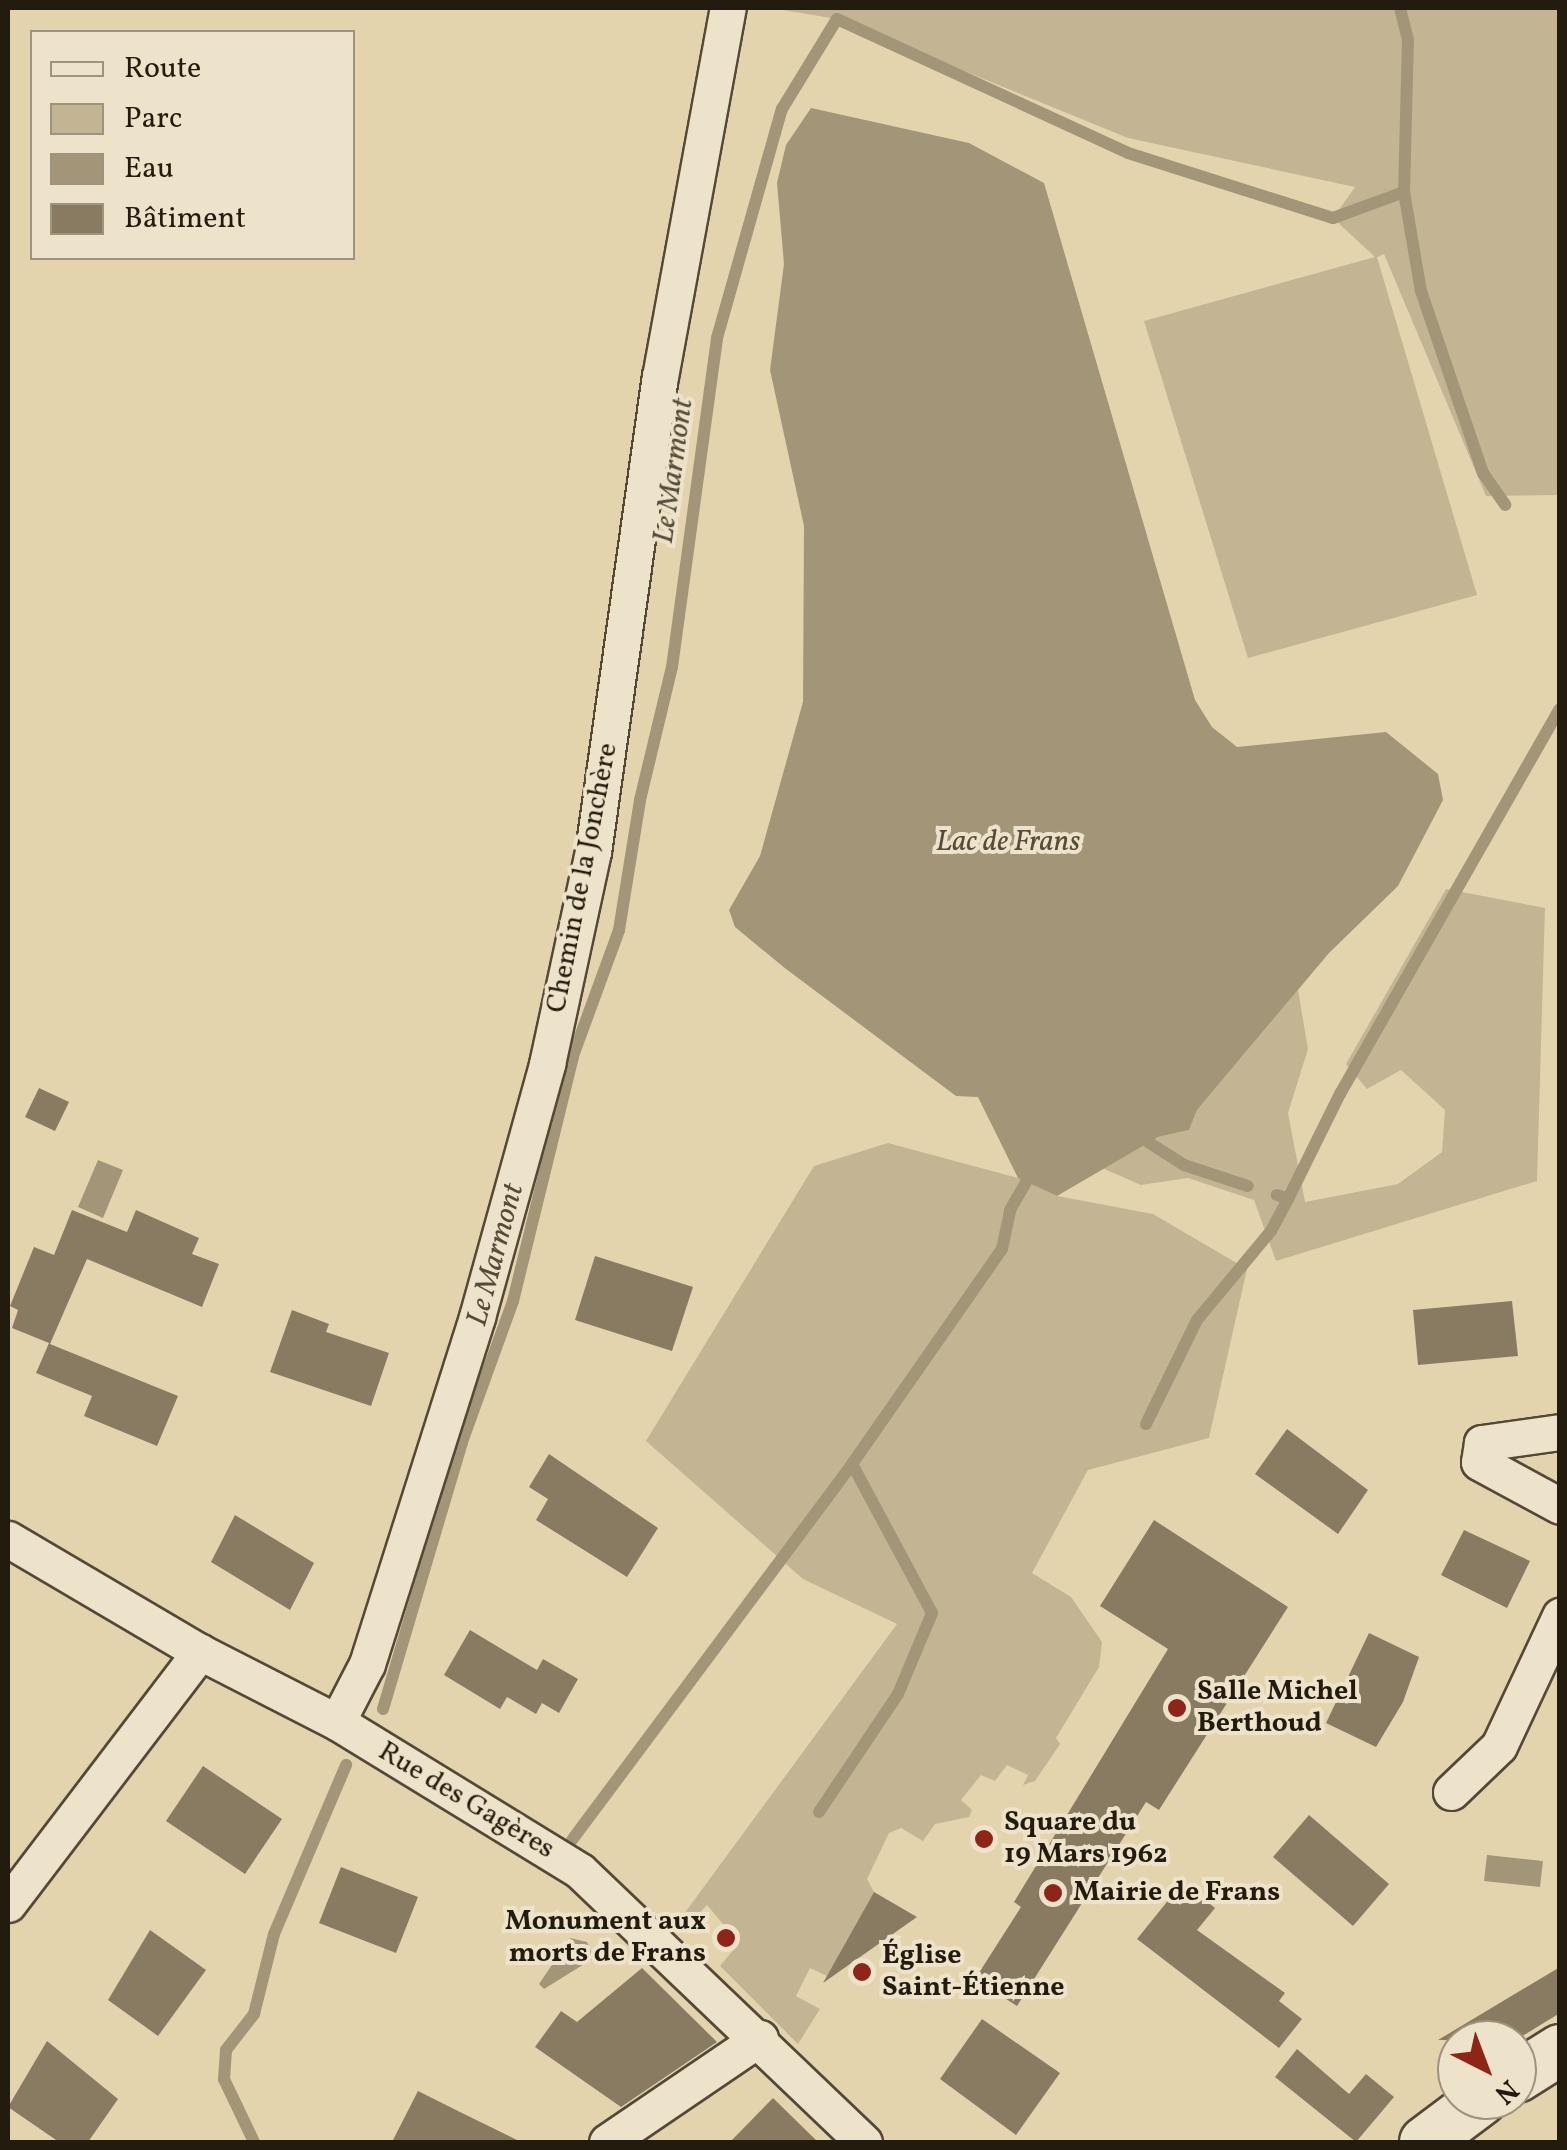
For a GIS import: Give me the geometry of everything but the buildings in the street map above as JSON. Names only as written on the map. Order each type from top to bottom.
[{"type":"street","name":"Chemin de la Jonchère","points":[[336,1722],[366,1664],[390,1591],[477,1317],[546,1064],[593,852],[660,377],[728,8]]},
{"type":"street","points":[[1560,1432],[1482,1443],[1479,1462],[1560,1506]]},
{"type":"street","name":"Rue des Gagères","points":[[8,1539],[200,1652],[336,1722],[580,1870],[760,2038],[864,2142]]},
{"type":"street","points":[[1451,1792],[1499,1746],[1560,1616]]},
{"type":"street","points":[[14,1882],[200,1652]]},
{"type":"street","points":[[607,2142],[760,2038]]},
{"type":"street","points":[[1537,2064],[1560,2050]]},
{"type":"street","points":[[1425,2142],[1454,2120]]},
{"type":"green space","points":[[771,8],[1559,8],[1558,495],[1486,496],[1384,254],[1377,257],[1477,595],[1248,658],[1144,321],[1375,257],[1333,218],[1355,187],[1128,138],[837,19]]},
{"type":"green space","points":[[1446,889],[1545,908],[1537,1181],[1276,1261],[1254,1200],[1188,1178],[1141,1185],[1102,1168],[1158,1137],[1189,1130],[1197,1110],[1298,990],[1308,1049],[1288,1113],[1305,1202],[1398,1184],[1442,1152],[1445,1110],[1401,1070],[1367,1089],[1346,1064]]},
{"type":"green space","points":[[888,1143],[1018,1178],[1057,1196],[1153,1214],[1247,1269],[1209,1438],[1088,1470],[1032,1573],[1071,1597],[1102,1642],[1099,1667],[1056,1738],[1060,1744],[1035,1781],[1023,1785],[1028,1775],[1007,1765],[995,1781],[981,1775],[961,1800],[972,1810],[969,1817],[935,1824],[923,1841],[901,1828],[889,1833],[867,1879],[874,1892],[827,1976],[810,1968],[796,1996],[820,2009],[798,2044],[720,1966],[739,1943],[707,1905],[690,1923],[681,1918],[897,1624],[803,1579],[646,1441],[814,1166]]},
{"type":"water","name":"Lac de Frans","points":[[811,108],[969,143],[1044,183],[1195,700],[1212,727],[1237,747],[1386,732],[1438,774],[1443,800],[1398,886],[1329,953],[1197,1110],[1189,1130],[1158,1137],[1057,1196],[1018,1178],[978,1097],[956,1096],[786,969],[735,927],[729,910],[760,856],[803,702],[804,526],[770,370],[784,264],[777,183],[786,145]]},
{"type":"water","points":[[98,1160],[123,1170],[103,1218],[78,1207]]},
{"type":"water","points":[[1487,1855],[1543,1861],[1540,1887],[1484,1881]]},
{"type":"water","points":[[570,1938],[587,1942],[594,1958],[544,1989],[539,1984]]},
{"type":"waterway","name":"Le Marmont","points":[[383,1709],[462,1442],[513,1301],[573,1056],[619,930],[640,800],[672,667],[717,338],[782,109],[837,19],[1128,153],[1333,218],[1404,192],[1408,40],[1400,8]]},
{"type":"waterway","points":[[1404,192],[1421,291],[1483,473],[1505,505]]},
{"type":"waterway","points":[[1288,1199],[1340,1094],[1560,709]]},
{"type":"waterway","points":[[1148,1142],[1184,1165],[1248,1186]]},
{"type":"waterway","points":[[572,1840],[852,1464],[1002,1249],[1010,1210],[1026,1182]]},
{"type":"waterway","points":[[1146,1424],[1197,1320],[1271,1231],[1288,1199],[1277,1195]]},
{"type":"waterway","points":[[819,1812],[898,1694],[932,1613],[852,1464]]},
{"type":"waterway","name":"Le Marmont","points":[[254,2142],[224,2079],[226,2050],[254,2014],[274,1934],[346,1765]]},
{"type":"place","name":"Salle Michel Berthoud","points":[[1177,1708]]},
{"type":"place","name":"Square du 19 Mars 1962","points":[[984,1839]]},
{"type":"place","name":"Mairie de Frans","points":[[1053,1893]]},
{"type":"place","name":"Monument aux morts de Frans","points":[[726,1938]]},
{"type":"place","name":"Église Saint-Étienne","points":[[862,1972]]}]
